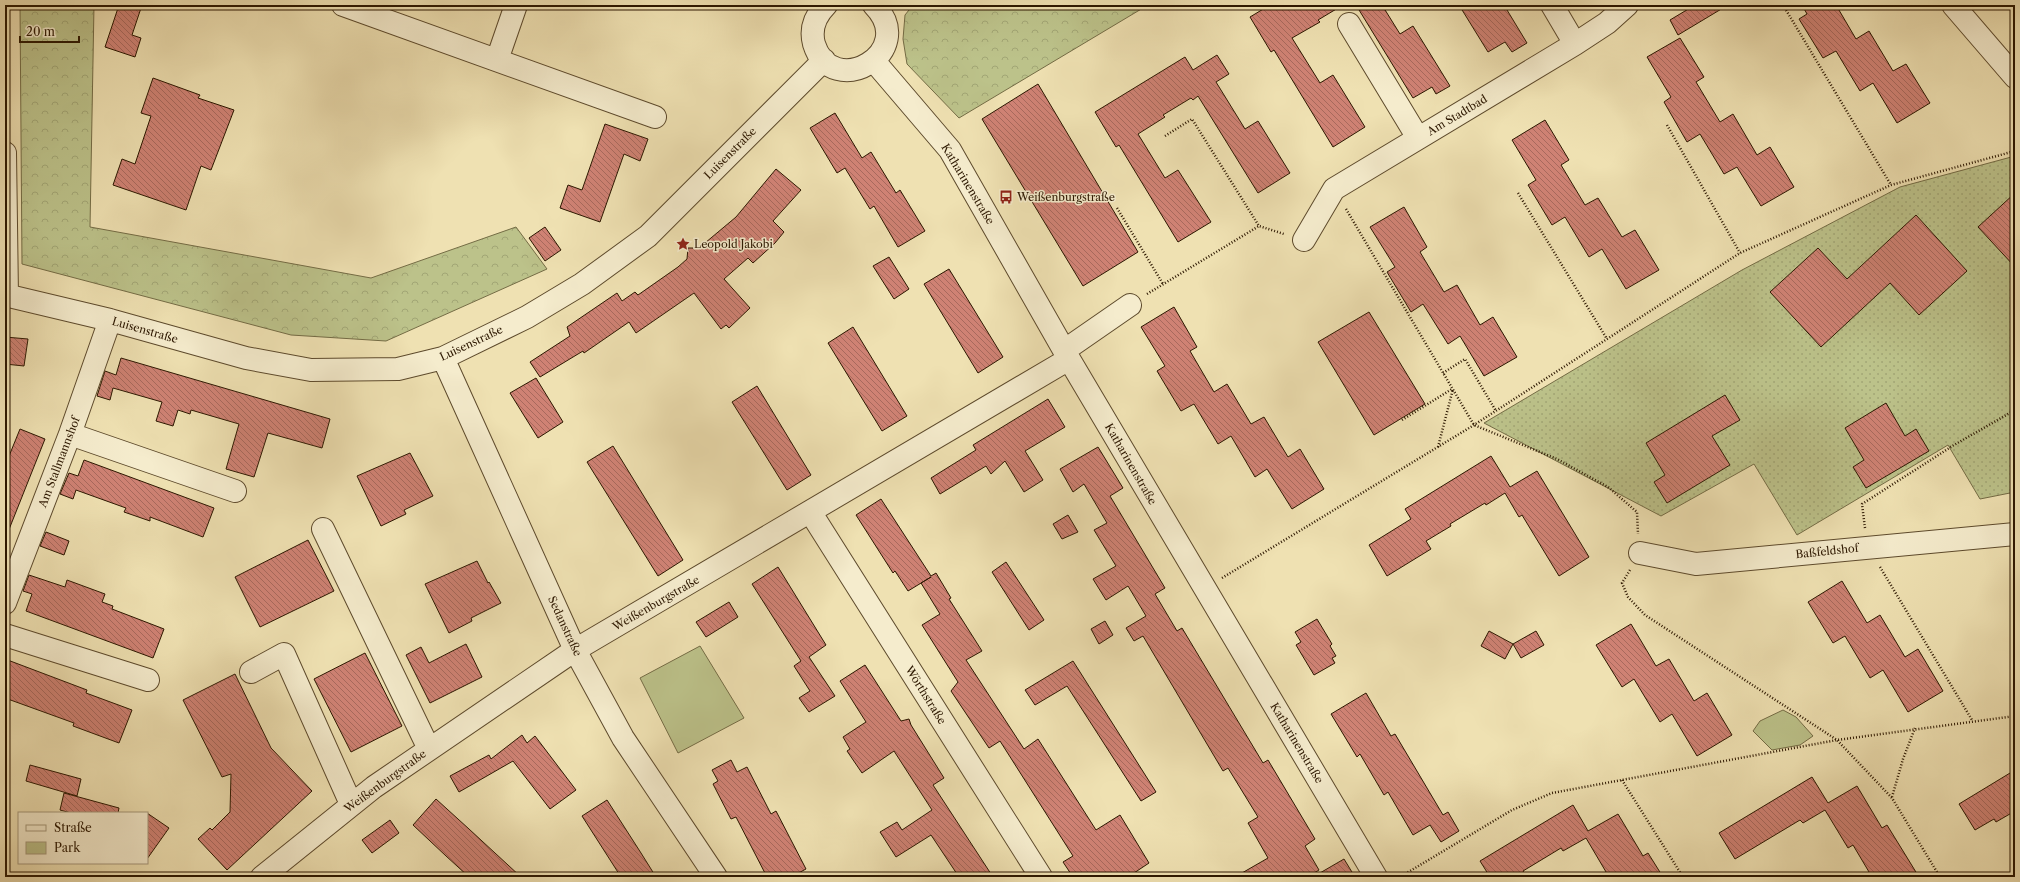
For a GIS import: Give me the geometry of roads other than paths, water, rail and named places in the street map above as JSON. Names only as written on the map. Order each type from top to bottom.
[{"type":"street","points":[[343,5],[655,117]]},
{"type":"street","points":[[497,60],[516,5]]},
{"type":"street","points":[[826,5],[818,13],[813,25],[812,38],[816,50],[824,60],[833,67],[843,70],[854,70],[865,67],[874,61],[882,51],[886,39],[884,21],[874,5]]},
{"type":"street","points":[[1552,5],[1575,44]]},
{"type":"street","name":"Am Stadtbad","points":[[1304,240],[1334,189],[1575,44],[1607,23],[1627,5]]},
{"type":"street","points":[[1953,5],[2015,77]]},
{"type":"street","points":[[1349,24],[1418,138]]},
{"type":"street","name":"Luisenstraße","points":[[6,296],[110,320],[246,358],[311,370],[398,369],[443,358],[527,317],[582,284],[648,236],[824,60]]},
{"type":"street","name":"Katharinenstraße","points":[[874,61],[950,150],[1067,355],[1376,877]]},
{"type":"street","points":[[5,153],[6,296]]},
{"type":"street","name":"Weißenburgstraße","points":[[262,877],[351,804],[575,650],[811,513],[1067,355],[1130,304]]},
{"type":"street","name":"Am Stallmannshof","points":[[5,603],[70,434],[110,320]]},
{"type":"street","name":"Sedanstraße","points":[[443,358],[575,650],[623,738],[716,877]]},
{"type":"street","points":[[70,434],[235,491]]},
{"type":"street","name":"Wörthstraße","points":[[811,513],[1041,877]]},
{"type":"street","points":[[323,530],[429,749]]},
{"type":"street","name":"Baßfeldshof","points":[[1640,553],[1696,564],[2015,534]]},
{"type":"street","points":[[5,635],[148,680]]},
{"type":"street","points":[[251,672],[284,654],[351,804]]},
{"type":"place","name":"Weißenburgstraße","points":[[1006,197]]},
{"type":"place","name":"Leopold Jakobi","points":[[683,244]]}]
